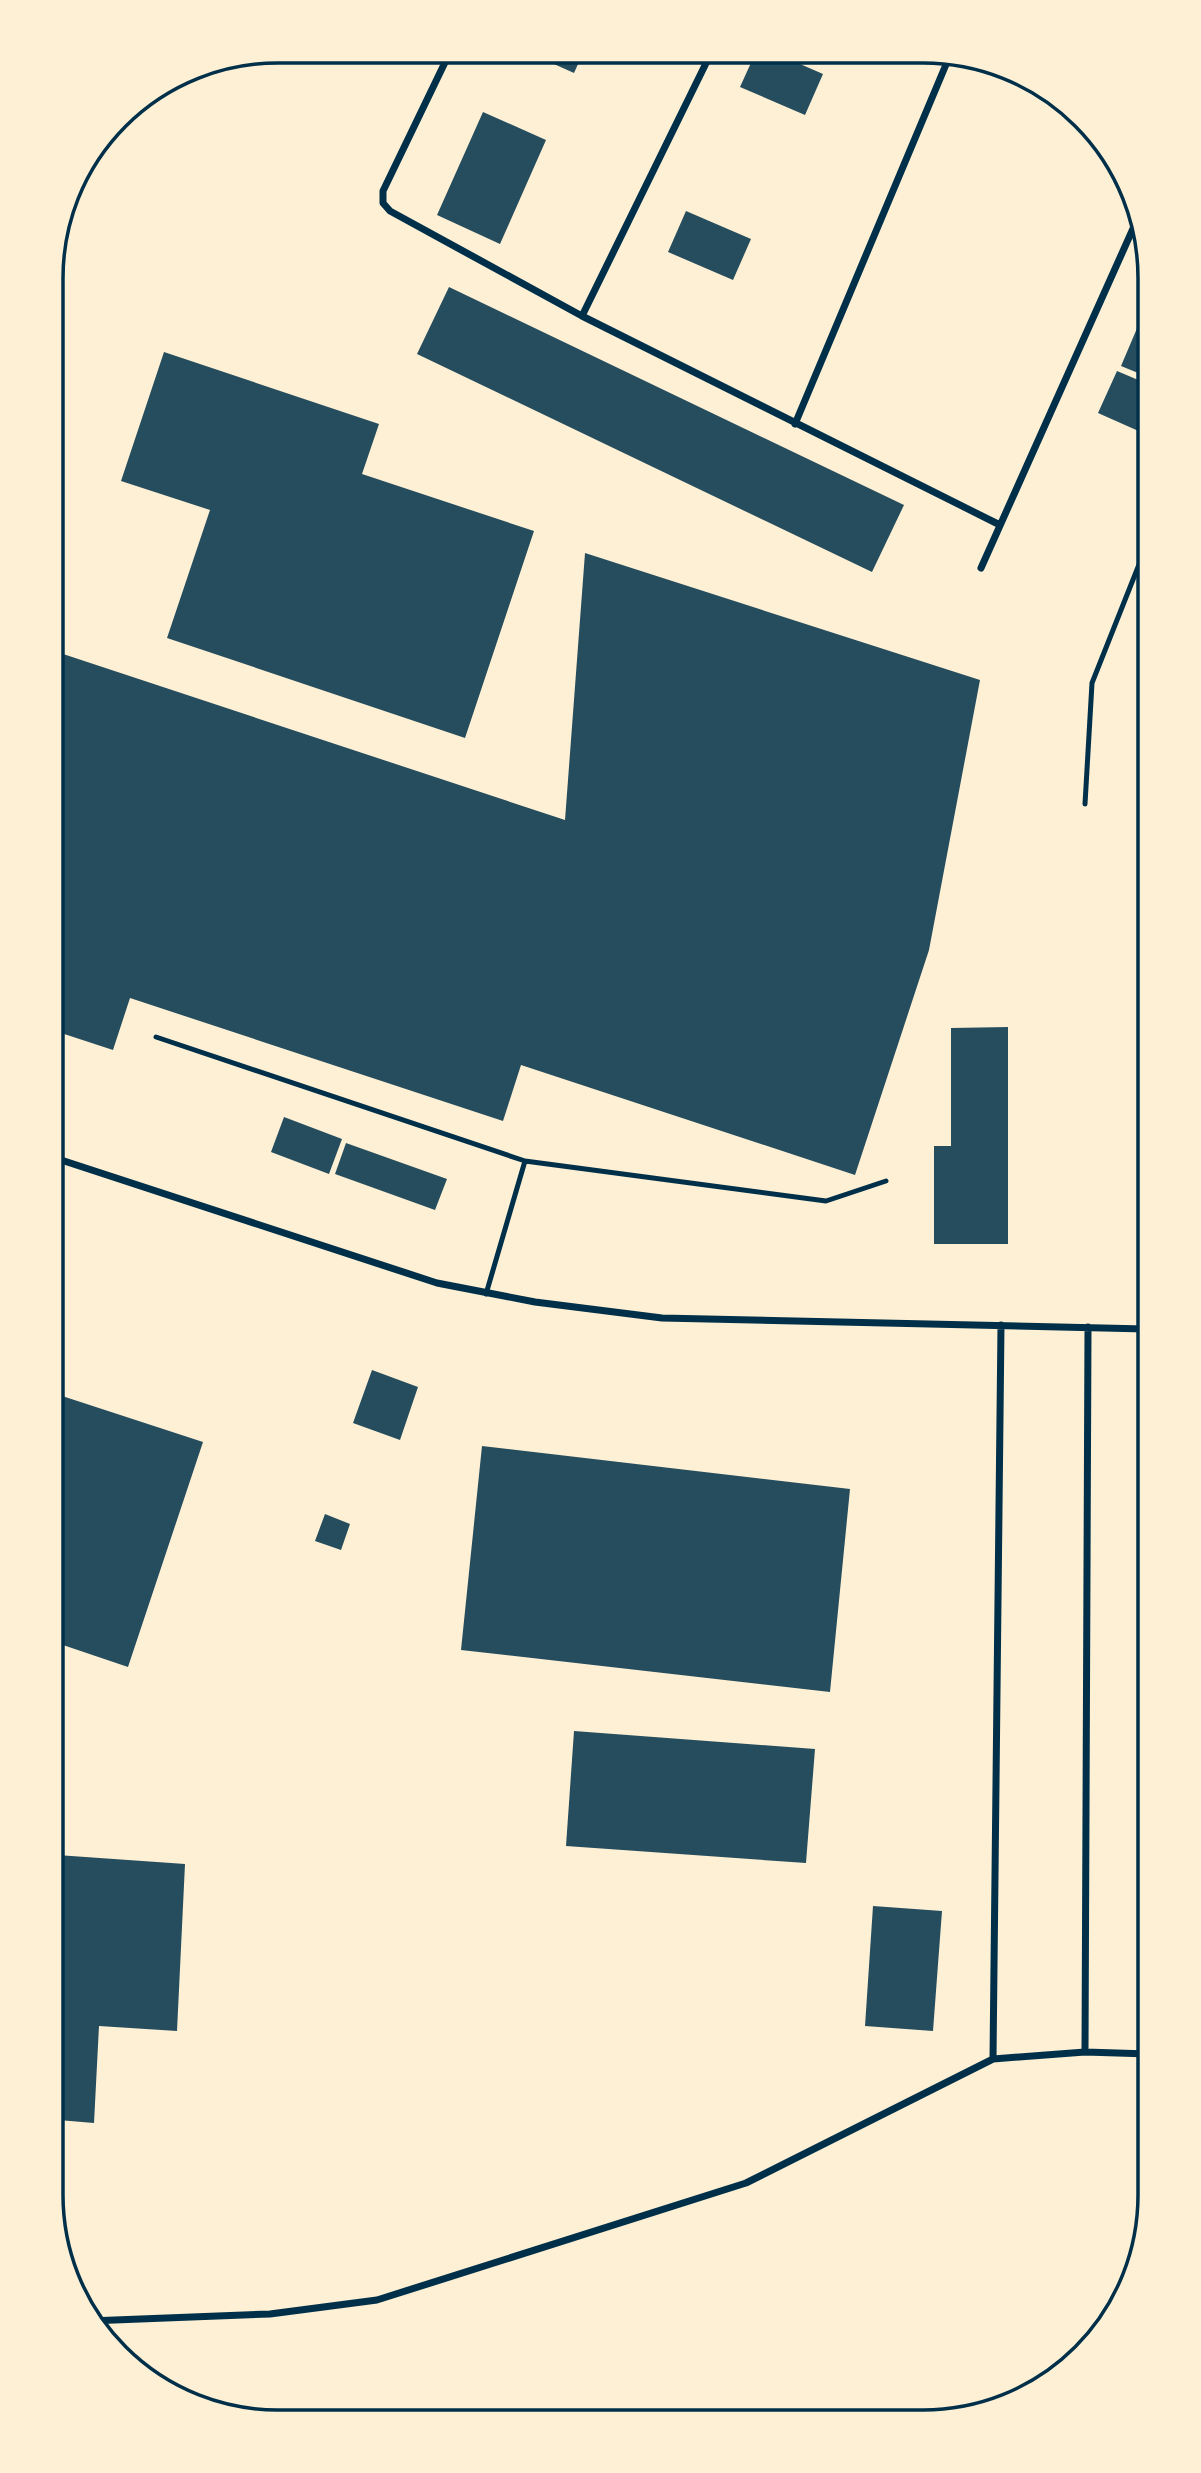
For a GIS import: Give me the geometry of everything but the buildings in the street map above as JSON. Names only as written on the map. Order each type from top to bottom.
[{"type":"street","points":[[445,63],[383,191],[383,203],[390,211],[582,316],[1000,525]]},
{"type":"street","points":[[582,316],[706,63]]},
{"type":"street","points":[[795,424],[946,65]]},
{"type":"street","points":[[981,568],[1132,230]]},
{"type":"street","points":[[63,1161],[437,1283],[535,1303],[662,1318],[1138,1328]]},
{"type":"street","points":[[993,2059],[1001,1325]]},
{"type":"street","points":[[1085,2052],[1088,1328]]},
{"type":"street","points":[[103,2320],[270,2314],[377,2300],[746,2183],[993,2059],[1085,2052],[1138,2054]]},
{"type":"lane","points":[[1085,804],[1092,683],[1138,567]]},
{"type":"lane","points":[[156,1037],[525,1161],[826,1201],[886,1181]]},
{"type":"lane","points":[[486,1294],[525,1161]]}]
